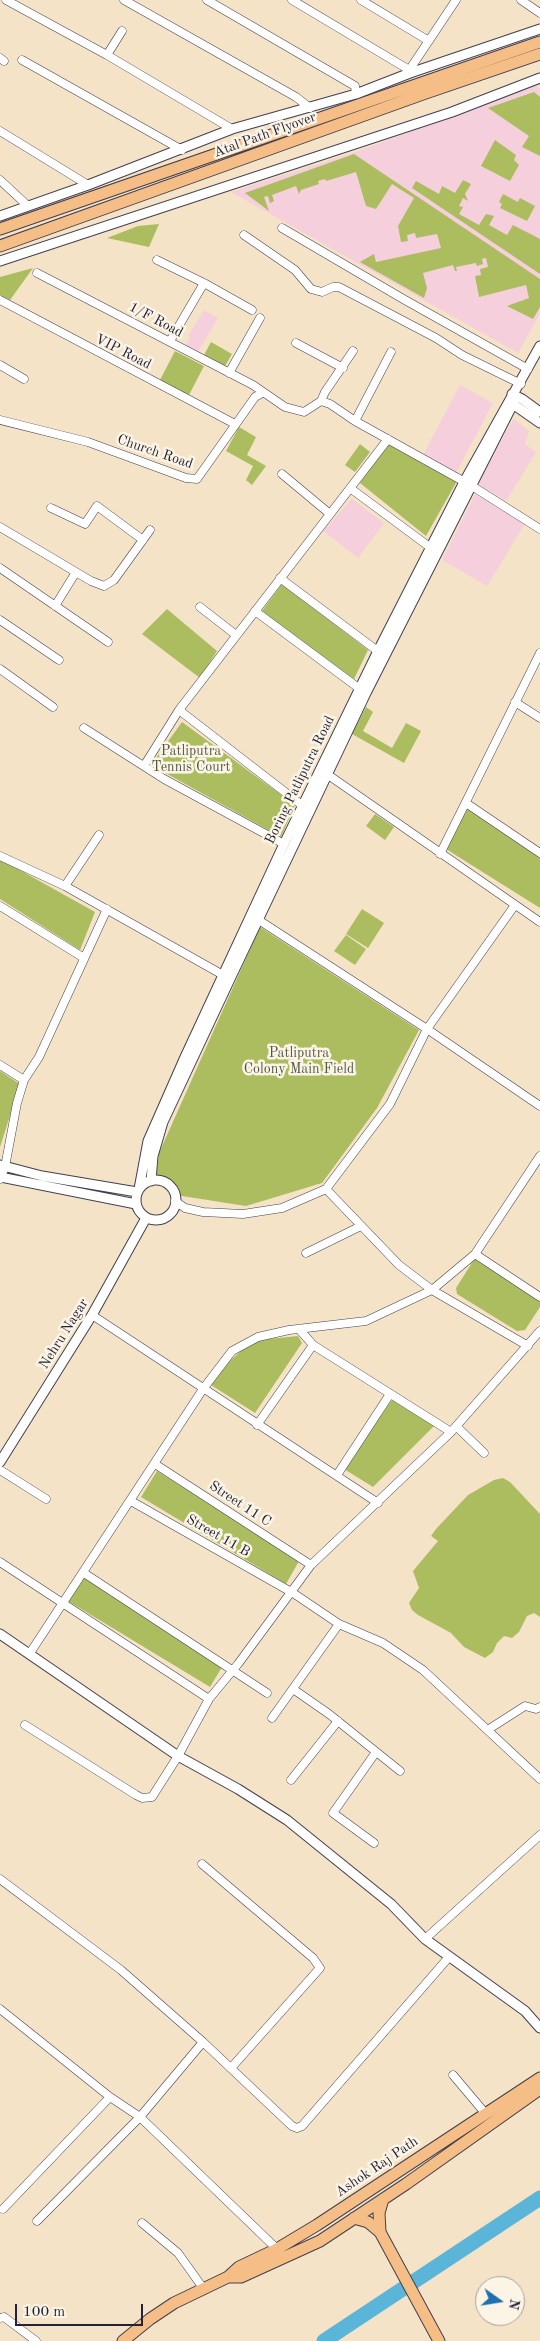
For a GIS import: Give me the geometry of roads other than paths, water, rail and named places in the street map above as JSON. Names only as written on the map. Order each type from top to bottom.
[{"type":"main road","name":"Atal Path Flyover","points":[[0,229],[540,42]]},
{"type":"main road","name":"Atal Path Flyover","points":[[0,246],[414,97],[540,54]]},
{"type":"main road","name":"Ashok Raj Path","points":[[124,2341],[150,2319],[202,2288],[228,2277],[239,2267],[277,2249],[317,2225],[540,2078]]},
{"type":"main road","name":"Ashok Raj Path","points":[[228,2277],[241,2277],[310,2246],[383,2199],[540,2089]]},
{"type":"main road","points":[[380,2232],[379,2213],[383,2199]]},
{"type":"main road","points":[[354,2218],[368,2222],[380,2232],[439,2341]]},
{"type":"street","points":[[6,0],[107,55],[232,129]]},
{"type":"street","points":[[124,0],[296,97],[310,108]]},
{"type":"street","points":[[207,0],[355,86],[356,94]]},
{"type":"street","points":[[292,0],[406,68],[410,73]]},
{"type":"street","points":[[361,0],[429,41]]},
{"type":"street","points":[[410,73],[412,66],[454,3],[444,0]]},
{"type":"street","points":[[521,0],[540,13]]},
{"type":"street","points":[[0,216],[182,150],[232,129],[356,94],[410,73],[540,28]]},
{"type":"street","points":[[107,55],[122,31]]},
{"type":"street","points":[[22,60],[182,150]]},
{"type":"street","points":[[0,262],[452,112],[540,78]]},
{"type":"street","points":[[0,131],[88,185]]},
{"type":"street","points":[[0,180],[28,206]]},
{"type":"street","points":[[282,228],[528,369]]},
{"type":"street","points":[[244,236],[295,270],[310,289],[322,292],[333,287],[339,287],[436,338],[540,412]]},
{"type":"street","points":[[156,260],[204,283],[252,310]]},
{"type":"street","name":"1/F Road","points":[[37,273],[253,385],[285,407],[302,412],[322,401]]},
{"type":"street","points":[[170,341],[204,283]]},
{"type":"street","name":"VIP Road","points":[[0,300],[235,424]]},
{"type":"street","points":[[229,373],[260,318]]},
{"type":"street","points":[[296,343],[342,368]]},
{"type":"street","name":"Boring Patliputra Road","points":[[381,654],[540,346]]},
{"type":"street","points":[[353,351],[325,392],[322,401],[468,484],[540,529]]},
{"type":"street","points":[[355,421],[392,352]]},
{"type":"street","points":[[0,365],[24,379]]},
{"type":"street","name":"Church Road","points":[[0,420],[88,442],[186,478],[197,479],[255,397],[262,393]]},
{"type":"street","points":[[514,395],[540,423]]},
{"type":"street","points":[[144,766],[180,710],[388,439]]},
{"type":"street","points":[[282,474],[330,514]]},
{"type":"street","name":"Boring Patliputra Road","points":[[138,1191],[148,1141],[431,548],[468,484]]},
{"type":"street","points":[[350,488],[431,548]]},
{"type":"street","points":[[51,508],[85,524],[97,506],[143,540]]},
{"type":"street","points":[[0,527],[76,572],[99,584],[109,585],[150,530]]},
{"type":"street","points":[[0,568],[108,642]]},
{"type":"street","points":[[55,606],[76,572]]},
{"type":"street","points":[[280,578],[381,654]]},
{"type":"street","points":[[200,607],[236,635]]},
{"type":"street","points":[[255,611],[363,691]]},
{"type":"street","points":[[0,620],[59,660]]},
{"type":"street","points":[[440,854],[540,653]]},
{"type":"street","points":[[0,669],[53,707]]},
{"type":"street","points":[[515,702],[540,718]]},
{"type":"street","points":[[180,710],[303,806]]},
{"type":"street","points":[[84,728],[144,766],[284,844]]},
{"type":"street","points":[[324,772],[540,922]]},
{"type":"street","name":"Boring Patliputra Road","points":[[150,1181],[153,1156],[163,1122],[223,975],[254,917],[284,844],[303,806],[324,772]]},
{"type":"street","points":[[466,803],[540,853]]},
{"type":"street","points":[[65,886],[98,835]]},
{"type":"street","points":[[0,856],[65,886],[223,975]]},
{"type":"street","points":[[175,1201],[185,1208],[203,1212],[243,1214],[282,1208],[326,1189],[390,1104],[427,1029],[515,905]]},
{"type":"street","points":[[0,906],[84,958]]},
{"type":"street","points":[[108,909],[39,1057],[24,1080],[0,1178],[136,1204]]},
{"type":"street","points":[[254,917],[427,1029],[540,1106]]},
{"type":"street","points":[[0,1065],[24,1080]]},
{"type":"street","points":[[30,1653],[203,1389],[232,1352],[258,1337],[299,1329],[366,1321],[432,1290],[474,1254],[540,1156]]},
{"type":"street","points":[[2,1166],[42,1176],[138,1191]]},
{"type":"street","points":[[150,1181],[165,1182],[174,1193],[174,1207],[166,1217],[159,1220],[146,1218],[136,1204],[138,1191],[150,1181]]},
{"type":"street","points":[[326,1189],[399,1265],[432,1290],[528,1346]]},
{"type":"street","name":"Nehru Nagar","points":[[0,1462],[92,1315],[146,1218]]},
{"type":"street","points":[[306,1253],[361,1226]]},
{"type":"street","points":[[474,1254],[540,1297]]},
{"type":"street","points":[[92,1315],[378,1503]]},
{"type":"street","points":[[299,1329],[313,1345],[390,1394],[453,1429],[484,1453]]},
{"type":"street","points":[[25,1725],[142,1798],[156,1794],[209,1699],[234,1670],[293,1593],[311,1565],[378,1503],[453,1429],[540,1331]]},
{"type":"street","points":[[257,1425],[313,1345]]},
{"type":"street","points":[[337,1475],[390,1394]]},
{"type":"street","name":"Street 11 C","points":[[155,1464],[311,1565]]},
{"type":"street","points":[[0,1470],[46,1499]]},
{"type":"street","name":"Street 11 B","points":[[131,1501],[293,1593],[339,1624],[383,1643],[423,1670],[489,1729],[494,1738],[540,1779]]},
{"type":"street","points":[[0,1562],[209,1699]]},
{"type":"street","points":[[84,1573],[267,1693]]},
{"type":"street","points":[[272,1718],[339,1624]]},
{"type":"street","points":[[0,1634],[178,1756],[238,1789],[303,1832],[390,1904],[425,1939],[524,2011],[540,2028]]},
{"type":"street","points":[[293,1689],[400,1771]]},
{"type":"street","points":[[489,1729],[527,1705],[536,1709],[540,1706]]},
{"type":"street","points":[[291,1780],[338,1722]]},
{"type":"street","points":[[374,1843],[333,1813],[376,1752]]},
{"type":"street","points":[[425,1939],[540,1835]]},
{"type":"street","points":[[202,1864],[313,1958],[320,1968],[231,2068]]},
{"type":"street","points":[[0,1879],[121,1970],[204,2042],[292,2126],[297,2128],[302,2126],[449,1956]]},
{"type":"street","points":[[0,2009],[110,2097],[140,2117],[277,2249]]},
{"type":"street","points":[[37,2222],[100,2155],[140,2117],[204,2042]]},
{"type":"street","points":[[453,2075],[485,2113]]},
{"type":"street","points":[[3,2209],[110,2097]]},
{"type":"street","points":[[142,2223],[178,2253],[202,2288]]},
{"type":"street","points":[[0,2318],[4,2318],[36,2341]]},
{"type":"waterway","points":[[324,2341],[540,2198]]},
{"type":"park label","name":"Patliputra Tennis Court","points":[[191,760]]},
{"type":"park label","name":"Patliputra Colony Main Field","points":[[299,1062]]}]
